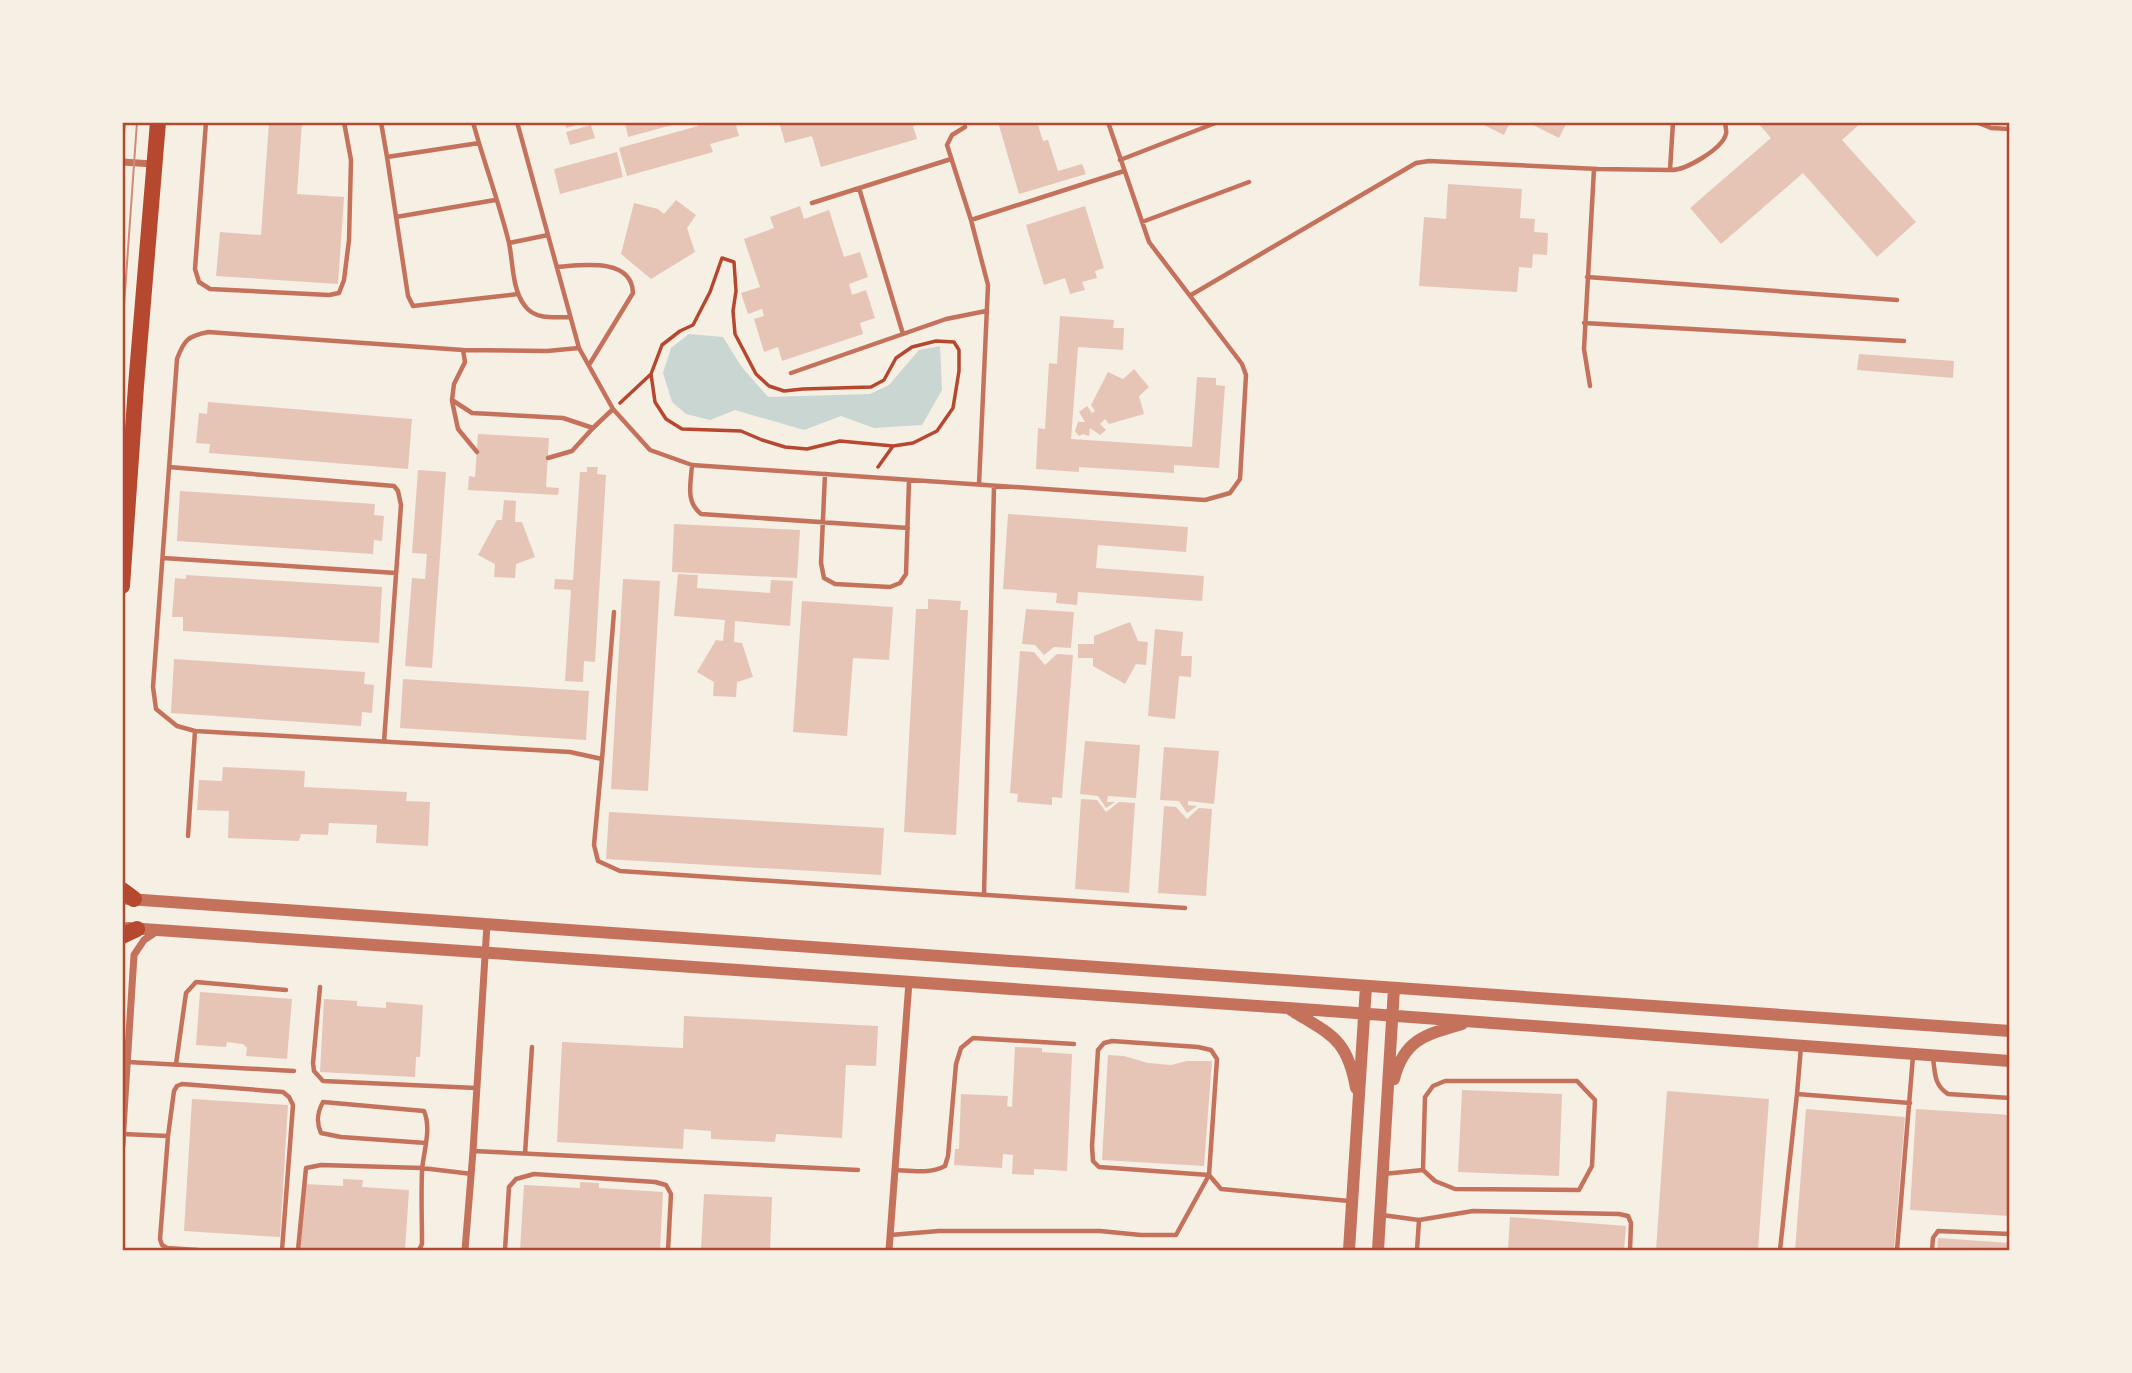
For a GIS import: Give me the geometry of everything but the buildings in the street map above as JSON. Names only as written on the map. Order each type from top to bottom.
[{"type":"main road","points":[[122,586],[158,122]]},
{"type":"street","points":[[122,162],[156,164]]},
{"type":"street","points":[[126,896],[487,924],[2010,1031]]},
{"type":"street","points":[[465,1251],[487,924]]},
{"type":"street","points":[[122,1145],[134,955],[144,940],[158,930]]},
{"type":"street","points":[[127,931],[158,930],[1288,1008],[2010,1061]]},
{"type":"street","points":[[889,1251],[909,982]]},
{"type":"street","points":[[1349,1251],[1366,986]]},
{"type":"street","points":[[1378,1251],[1394,988]]},
{"type":"street","points":[[1288,1008],[1337,1040],[1351,1063],[1359,1106]]},
{"type":"street","points":[[1387,1107],[1397,1066],[1409,1047],[1426,1034],[1472,1021]]},
{"type":"lane","points":[[206,122],[195,269],[199,282],[210,289],[329,295],[340,293],[349,240],[351,160],[344,122]]},
{"type":"lane","points":[[381,122],[408,296],[413,306],[518,293]]},
{"type":"lane","points":[[473,122],[509,243],[518,293],[524,306],[541,317],[571,317]]},
{"type":"lane","points":[[517,122],[579,348],[613,409],[650,450],[692,465],[1205,500],[1230,493],[1240,479],[1246,375],[1242,363],[1149,242],[1108,122]]},
{"type":"lane","points":[[1120,160],[1218,122]]},
{"type":"lane","points":[[1670,170],[1673,122]]},
{"type":"lane","points":[[1191,295],[1416,163],[1429,161],[1677,170],[1697,162],[1721,142],[1726,135],[1725,122]]},
{"type":"lane","points":[[1976,122],[1990,128],[2010,129]]},
{"type":"lane","points":[[965,127],[952,135],[947,145],[971,219],[988,285],[979,484]]},
{"type":"lane","points":[[387,157],[479,143]]},
{"type":"lane","points":[[813,203],[951,159]]},
{"type":"lane","points":[[1590,386],[1584,349],[1584,323],[1594,169]]},
{"type":"lane","points":[[971,219],[1124,171]]},
{"type":"lane","points":[[1142,222],[1249,182]]},
{"type":"lane","points":[[859,188],[903,334]]},
{"type":"lane","points":[[396,217],[495,200]]},
{"type":"lane","points":[[509,243],[548,234]]},
{"type":"lane","points":[[557,267],[603,265],[620,271],[633,285],[633,293],[589,365]]},
{"type":"lane","points":[[1587,277],[1897,300]]},
{"type":"lane","points":[[791,373],[946,319],[986,311]]},
{"type":"lane","points":[[1584,323],[1904,341]]},
{"type":"lane","points":[[579,348],[547,351],[463,350],[208,332],[192,335],[182,347],[177,359],[153,687],[156,709],[177,726],[195,731],[570,751],[602,759]]},
{"type":"lane","points":[[463,350],[465,362],[453,384],[452,400],[458,429],[477,452]]},
{"type":"lane","points":[[452,400],[472,413],[563,418],[593,428]]},
{"type":"lane","points":[[548,458],[572,451],[613,409]]},
{"type":"lane","points":[[692,465],[690,495],[693,507],[701,514],[908,528]]},
{"type":"lane","points":[[169,467],[394,486],[398,491],[401,505],[384,742]]},
{"type":"lane","points":[[825,474],[821,563],[824,578],[835,584],[890,587],[900,583],[906,573],[909,480]]},
{"type":"lane","points":[[984,895],[994,485]]},
{"type":"lane","points":[[163,558],[396,573]]},
{"type":"lane","points":[[614,612],[594,845],[598,861],[620,871],[1185,908]]},
{"type":"lane","points":[[188,836],[195,731]]},
{"type":"lane","points":[[176,1064],[186,993],[196,982],[286,990]]},
{"type":"lane","points":[[320,987],[313,1063],[314,1071],[323,1081],[476,1088]]},
{"type":"lane","points":[[895,1170],[927,1171],[945,1166],[956,1064],[961,1048],[973,1038],[1074,1044]]},
{"type":"lane","points":[[890,1235],[939,1231],[1100,1231],[1176,1235],[1209,1175],[1217,1059],[1211,1050],[1198,1046],[1112,1041],[1104,1042],[1098,1050],[1092,1146],[1093,1161],[1099,1167],[1209,1175],[1221,1189],[1353,1201]]},
{"type":"lane","points":[[1780,1251],[1801,1046]]},
{"type":"lane","points":[[525,1154],[532,1047]]},
{"type":"lane","points":[[1897,1251],[1913,1054]]},
{"type":"lane","points":[[1933,1055],[1936,1081],[1948,1094],[2010,1098]]},
{"type":"lane","points":[[128,1062],[294,1071]]},
{"type":"lane","points":[[1382,1174],[1423,1170],[1435,1181],[1455,1189],[1579,1190],[1592,1166],[1595,1100],[1577,1081],[1445,1081],[1433,1086],[1425,1097],[1423,1170]]},
{"type":"lane","points":[[198,1251],[167,1248],[162,1245],[160,1239],[174,1091],[182,1084],[283,1092],[289,1097],[293,1105],[282,1251]]},
{"type":"lane","points":[[1797,1094],[1910,1103]]},
{"type":"lane","points":[[419,1251],[422,1244],[422,1168],[426,1143],[427,1119],[424,1111],[323,1102],[318,1110],[321,1133],[426,1143]]},
{"type":"lane","points":[[123,1134],[168,1136]]},
{"type":"lane","points":[[473,1151],[858,1170]]},
{"type":"lane","points":[[298,1251],[306,1168],[321,1164],[422,1168],[472,1174]]},
{"type":"lane","points":[[505,1251],[509,1187],[516,1179],[534,1174],[666,1185],[671,1195],[668,1251]]},
{"type":"lane","points":[[1380,1215],[1419,1220],[1473,1211],[1619,1214],[1628,1216],[1631,1223],[1630,1251]]},
{"type":"lane","points":[[1417,1251],[1419,1220]]},
{"type":"lane","points":[[1932,1251],[1933,1238],[1938,1231],[2010,1234]]},
{"type":"path","points":[[613,409],[651,373]]},
{"type":"path","points":[[867,477],[881,465],[892,446]]},
{"type":"shaded area","points":[[689,334],[723,337],[741,366],[768,397],[870,394],[889,385],[919,350],[940,346],[942,390],[922,425],[874,428],[841,416],[804,430],[735,410],[710,420],[686,414],[672,402],[663,373],[671,348]]},
{"type":"tram line","points":[[122,159],[125,122]]},
{"type":"tram line","points":[[122,334],[137,122]]}]
